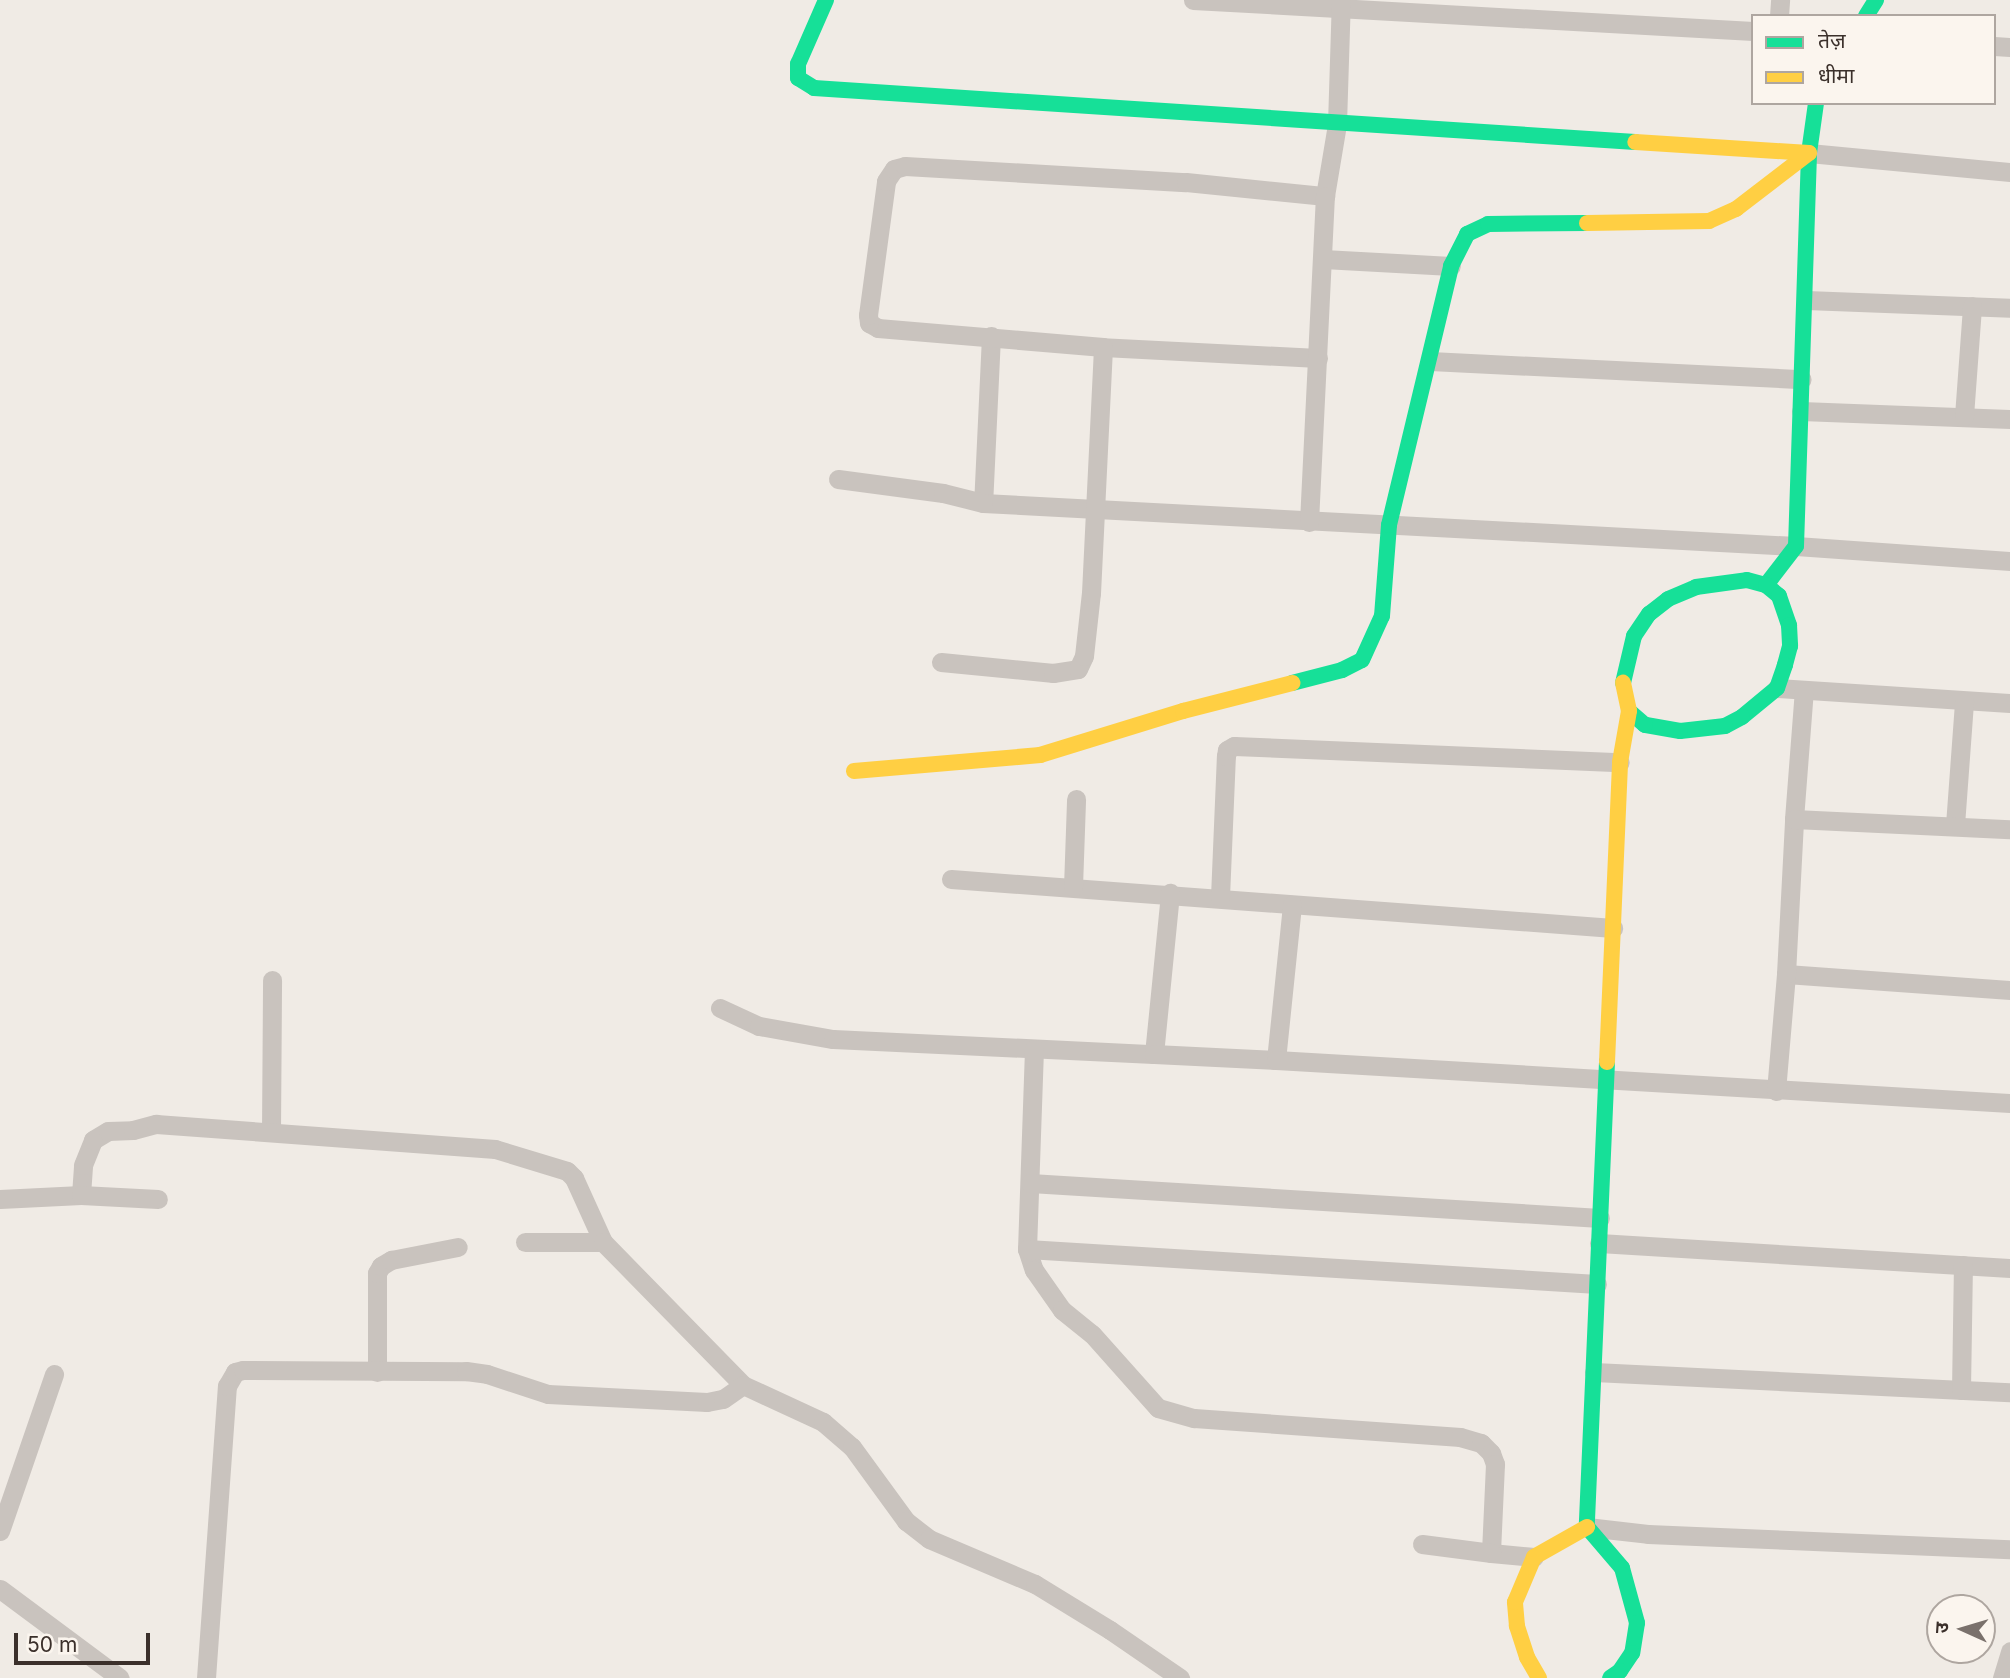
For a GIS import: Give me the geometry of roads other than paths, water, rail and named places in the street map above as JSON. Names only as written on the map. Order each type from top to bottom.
[{"type":"street","points":[[825,0],[798,64],[798,78],[814,88],[988,101],[1097,104],[1337,124],[1809,153],[2010,172]]},
{"type":"street","points":[[1193,0],[1460,8],[1751,31]]},
{"type":"street","points":[[1309,522],[1325,196],[1337,124],[1341,4]]},
{"type":"street","points":[[1766,585],[1796,546],[1809,153],[1816,105]]},
{"type":"street","points":[[854,771],[1040,755],[1183,711],[1342,670],[1362,660],[1381,616],[1389,526],[1451,266],[1467,234],[1488,224],[1709,221],[1736,209],[1809,153]]},
{"type":"street","points":[[1318,358],[1103,347],[878,328],[869,323],[890,172],[905,166],[1106,177],[1325,196]]},
{"type":"street","points":[[1323,259],[1451,266]]},
{"type":"street","points":[[1806,300],[2010,308]]},
{"type":"street","points":[[1964,416],[1972,306]]},
{"type":"street","points":[[983,503],[991,336]]},
{"type":"street","points":[[941,662],[1053,673],[1078,669],[1084,656],[1087,631],[1103,347]]},
{"type":"street","points":[[1430,361],[1802,379]]},
{"type":"street","points":[[1801,411],[2010,419]]},
{"type":"street","points":[[838,479],[943,493],[983,503],[1796,546],[2010,561]]},
{"type":"street","points":[[1610,1678],[1620,1671],[1632,1653],[1637,1623],[1622,1568],[1587,1527],[1604,1078],[1620,762],[1629,710],[1622,686],[1634,636],[1649,614],[1668,599],[1696,587],[1747,580],[1766,585],[1779,596],[1789,625],[1790,646],[1777,688],[1725,726],[1680,731],[1645,724],[1629,710]]},
{"type":"street","points":[[1777,688],[2010,703]]},
{"type":"street","points":[[1776,1091],[1804,690]]},
{"type":"street","points":[[1955,825],[1964,701]]},
{"type":"street","points":[[1220,897],[1226,756],[1227,750],[1234,746],[1620,762]]},
{"type":"street","points":[[1073,887],[1076,799]]},
{"type":"street","points":[[1794,819],[2010,829]]},
{"type":"street","points":[[951,879],[1613,928]]},
{"type":"street","points":[[1154,1054],[1170,894]]},
{"type":"street","points":[[1276,1060],[1292,905]]},
{"type":"street","points":[[1786,974],[2010,990]]},
{"type":"street","points":[[271,1132],[272,980]]},
{"type":"street","points":[[720,1008],[759,1026],[833,1039],[1276,1060],[2010,1103]]},
{"type":"street","points":[[1034,1049],[1027,1249],[1034,1270],[1062,1310],[1101,1343],[1158,1408],[1194,1418],[1461,1437],[1481,1443],[1491,1453],[1495,1465],[1490,1553]]},
{"type":"street","points":[[81,1195],[87,1148],[93,1140],[108,1131],[133,1130],[156,1124],[495,1149],[558,1167],[574,1178],[603,1242],[743,1385],[823,1422],[852,1447],[906,1521],[929,1539],[1035,1584],[1110,1630],[1180,1678]]},
{"type":"street","points":[[1030,1183],[1600,1218]]},
{"type":"street","points":[[0,1199],[81,1195],[158,1199]]},
{"type":"street","points":[[525,1241],[603,1242]]},
{"type":"street","points":[[1599,1243],[2010,1268]]},
{"type":"street","points":[[377,1372],[377,1273],[381,1266],[391,1260],[457,1247]]},
{"type":"street","points":[[1027,1249],[1597,1284]]},
{"type":"street","points":[[1961,1390],[1963,1265]]},
{"type":"street","points":[[206,1678],[228,1386],[235,1373],[243,1370],[466,1371],[507,1379],[548,1394],[707,1402],[723,1399],[743,1385]]},
{"type":"street","points":[[1594,1372],[2010,1392]]},
{"type":"street","points":[[0,1531],[54,1374]]},
{"type":"street","points":[[1539,1678],[1527,1657],[1517,1626],[1515,1602],[1534,1558],[1587,1527],[1648,1534],[2010,1549]]},
{"type":"street","points":[[1422,1544],[1534,1558]]},
{"type":"street","points":[[0,1589],[120,1678]]},
{"type":"street","points":[[2001,1678],[2010,1651]]}]
